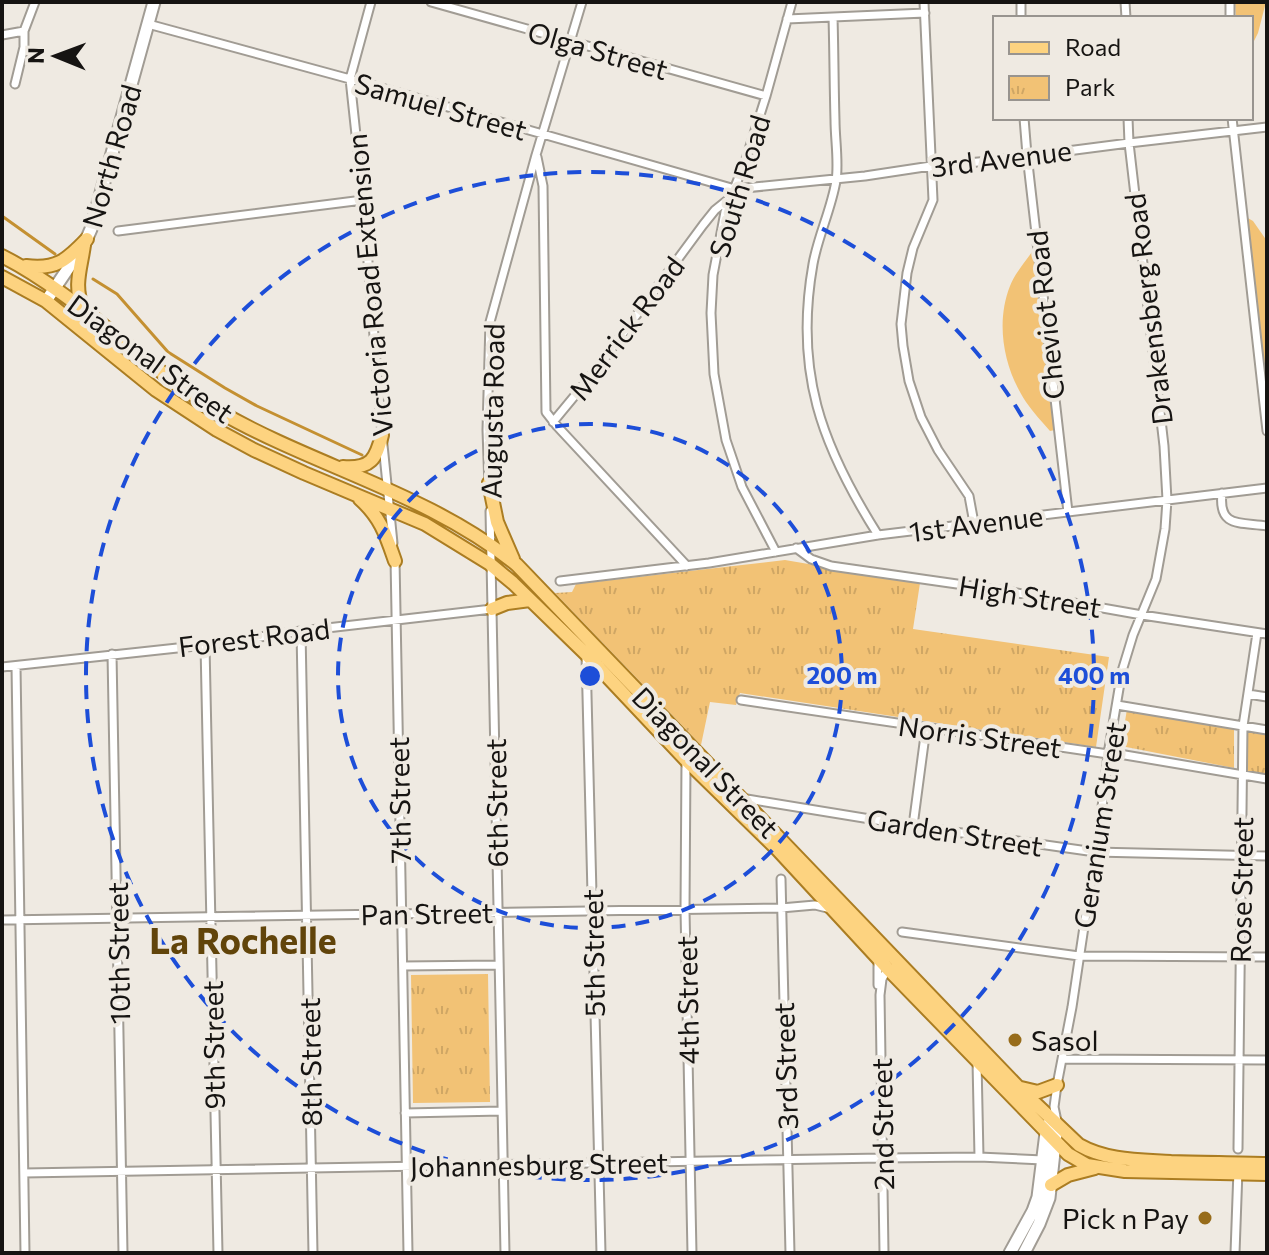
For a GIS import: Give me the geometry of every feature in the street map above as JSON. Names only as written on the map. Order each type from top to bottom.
[{"type":"main road","points":[[19,265],[45,267],[59,263],[85,242]]},
{"type":"main road","points":[[85,242],[77,284],[79,300],[85,311]]},
{"type":"main road","name":"Diagonal Street","points":[[2,256],[55,288],[202,400],[252,429],[438,513],[517,565],[878,958],[892,965],[1018,1087],[1053,1116],[1079,1145],[1110,1157],[1238,1169]]},
{"type":"main road","name":"Diagonal Street","points":[[2,277],[46,301],[156,390],[197,418],[254,450],[425,524],[490,564],[690,755],[739,797],[1050,1138],[1072,1157],[1098,1168]]},
{"type":"main road","points":[[336,467],[358,467],[370,462],[378,450],[382,435]]},
{"type":"main road","points":[[489,483],[497,522],[517,565]]},
{"type":"main road","points":[[356,494],[371,508],[382,525],[395,561]]},
{"type":"main road","points":[[492,609],[530,600]]},
{"type":"main road","points":[[1018,1087],[1038,1092],[1057,1085]]},
{"type":"main road","points":[[1051,1185],[1068,1175],[1098,1168],[1162,1173],[1238,1169],[1267,1164]]},
{"type":"main road","points":[[1238,1169],[1267,1174]]},
{"type":"street","points":[[15,84],[24,47],[24,31],[35,2]]},
{"type":"street","name":"North Road","points":[[46,301],[85,242],[102,195],[154,2]]},
{"type":"street","points":[[350,79],[371,2]]},
{"type":"street","name":"Olga Street","points":[[431,2],[766,96]]},
{"type":"street","name":"Augusta Road","points":[[490,545],[487,430],[490,322],[582,2]]},
{"type":"street","name":"South Road","points":[[776,552],[742,487],[726,440],[714,374],[711,332],[717,250],[730,198],[766,96],[791,2]]},
{"type":"street","points":[[924,2],[933,200],[913,248],[907,273],[901,324],[903,346],[909,381],[921,417],[938,450],[969,496],[974,523]]},
{"type":"street","points":[[787,19],[925,13]]},
{"type":"street","points":[[833,17],[836,179],[817,244],[808,293],[810,371],[815,402],[828,443],[878,535]]},
{"type":"street","name":"Samuel Street","points":[[148,24],[735,189]]},
{"type":"street","points":[[2,35],[24,31]]},
{"type":"street","name":"Victoria Road Extension","points":[[350,79],[388,491]]},
{"type":"street","name":"Cheviot Road","points":[[1024,120],[1068,512]]},
{"type":"street","name":"Drakensberg Road","points":[[1128,120],[1164,446],[1167,500]]},
{"type":"street","points":[[1232,120],[1267,431]]},
{"type":"street","name":"3rd Avenue","points":[[735,189],[1267,127]]},
{"type":"street","points":[[536,155],[543,186],[546,412],[687,566]]},
{"type":"street","name":"Merrick Road","points":[[553,422],[596,370],[693,237],[715,210],[730,198]]},
{"type":"street","points":[[118,231],[363,200]]},
{"type":"street","name":"1st Avenue","points":[[560,581],[687,566],[878,535],[1267,488]]},
{"type":"street","name":"7th Street","points":[[388,491],[395,561],[408,1253]]},
{"type":"street","points":[[1222,493],[1221,508],[1226,518],[1267,526]]},
{"type":"street","name":"Geranium Street","points":[[1010,1253],[1036,1204],[1048,1161],[1057,1085],[1124,663],[1156,579],[1162,554],[1167,500]]},
{"type":"street","name":"6th Street","points":[[490,545],[505,1253]]},
{"type":"street","name":"High Street","points":[[796,548],[811,559],[831,566],[1267,634]]},
{"type":"street","name":"Forest Road","points":[[2,667],[492,609]]},
{"type":"street","name":"8th Street","points":[[301,631],[313,1253]]},
{"type":"street","name":"Rose Street","points":[[1238,1149],[1243,726],[1257,633]]},
{"type":"street","name":"9th Street","points":[[205,645],[218,1253]]},
{"type":"street","name":"10th Street","points":[[112,654],[123,1253]]},
{"type":"street","name":"5th Street","points":[[586,654],[601,1253]]},
{"type":"street","points":[[16,666],[25,1253]]},
{"type":"street","points":[[1248,694],[1267,697]]},
{"type":"street","name":"Norris Street","points":[[741,700],[1125,755],[1267,779]]},
{"type":"street","points":[[1117,705],[1267,730]]},
{"type":"street","points":[[913,826],[926,728]]},
{"type":"street","name":"4th Street","points":[[690,755],[684,773],[692,1253]]},
{"type":"street","name":"Garden Street","points":[[739,797],[1095,852],[1267,856]]},
{"type":"street","name":"3rd Street","points":[[781,879],[790,1253]]},
{"type":"street","name":"Pan Street","points":[[2,920],[685,910],[815,905],[832,910]]},
{"type":"street","points":[[902,932],[1079,956],[1267,957]]},
{"type":"street","name":"2nd Street","points":[[878,958],[884,1253]]},
{"type":"street","points":[[403,966],[499,965]]},
{"type":"street","name":"2nd Street","points":[[880,995],[882,979],[892,965]]},
{"type":"street","points":[[1063,1059],[1267,1060]]},
{"type":"street","points":[[977,1061],[979,1157]]},
{"type":"street","points":[[405,1113],[502,1111]]},
{"type":"street","name":"Johannesburg Street","points":[[24,1173],[883,1158],[979,1157],[1048,1161]]},
{"type":"street","name":"Geranium Street","points":[[1024,1253],[1045,1211],[1051,1185],[1048,1161]]},
{"type":"street","points":[[1235,1253],[1238,1169]]},
{"type":"green space","points":[[1235,2],[1266,2],[1253,43],[1253,16],[1236,16]]},
{"type":"green space","points":[[1246,217],[1253,221],[1267,241],[1267,388]]},
{"type":"green space","points":[[1034,249],[1055,430],[1050,431],[1018,389],[1004,346],[1005,301],[1010,286]]},
{"type":"green space","points":[[785,560],[920,583],[913,629],[1109,657],[1096,747],[740,693],[736,705],[710,702],[701,745],[555,593],[572,592],[576,584]]},
{"type":"green space","points":[[1127,709],[1234,728],[1234,768],[1121,746]]},
{"type":"green space","points":[[1247,729],[1267,732],[1267,775],[1248,772]]},
{"type":"green space","points":[[488,974],[490,1102],[413,1103],[411,975]]},
{"type":"waterway","points":[[2,216],[55,254]]},
{"type":"waterway","points":[[93,279],[117,294],[168,352],[257,406],[362,455]]},
{"type":"place","name":"Sasol","points":[[1015,1040]]},
{"type":"place","name":"Pick n Pay","points":[[1205,1218]]},
{"type":"district","name":"La Rochelle","points":[[243,939]]}]
